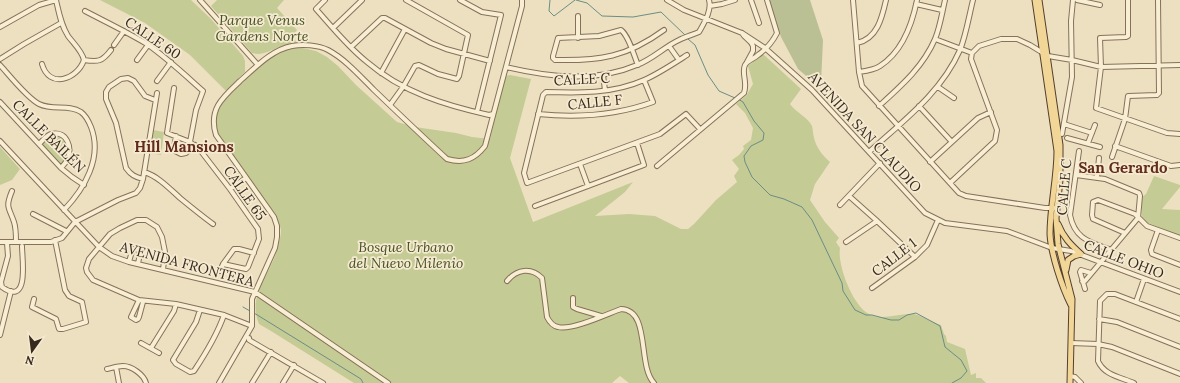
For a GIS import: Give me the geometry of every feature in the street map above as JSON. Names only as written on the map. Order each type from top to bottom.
[{"type":"main road","points":[[1035,0],[1041,41],[1045,54]]},
{"type":"main road","points":[[1039,0],[1045,54],[1060,145],[1060,180],[1050,233],[1052,248],[1071,306]]},
{"type":"main road","points":[[1054,208],[1059,249],[1071,292],[1072,317],[1070,383]]},
{"type":"main road","points":[[1056,218],[1064,236],[1071,246],[1081,254]]},
{"type":"main road","points":[[1066,274],[1068,260],[1081,254]]},
{"type":"street","points":[[0,27],[39,5],[56,0],[61,23],[68,36],[83,55],[83,65],[71,77],[57,79],[44,70],[42,64]]},
{"type":"street","points":[[200,0],[258,65]]},
{"type":"street","points":[[325,0],[316,9],[366,62],[381,73],[403,87],[441,103],[489,115],[493,114]]},
{"type":"street","points":[[333,28],[362,0]]},
{"type":"street","points":[[390,105],[403,87],[415,66],[419,65],[438,74],[457,79],[459,76],[468,35],[414,2],[406,0]]},
{"type":"street","points":[[460,0],[482,12],[501,15],[477,112]]},
{"type":"street","points":[[219,383],[248,338],[252,326],[252,299],[275,248],[277,236],[277,226],[274,217],[216,135],[213,124],[214,114],[217,106],[224,96],[276,51],[298,45],[317,46],[328,50],[348,65],[447,158],[455,161],[470,160],[480,153],[485,146],[522,6],[522,0]]},
{"type":"street","name":"AVENIDA SAN CLAUDIO","points":[[667,0],[684,10],[742,33],[765,48],[812,90],[925,213],[948,224],[1007,231],[1052,248],[1059,249]]},
{"type":"street","points":[[506,66],[536,74],[581,77],[603,75],[624,70],[654,57],[678,40],[699,32],[706,19],[710,6],[709,0]]},
{"type":"street","points":[[710,6],[735,0]]},
{"type":"street","points":[[750,0],[756,21]]},
{"type":"street","points":[[747,63],[758,56],[776,33],[766,0]]},
{"type":"street","points":[[853,0],[859,72],[862,86],[959,193],[966,196],[1045,208],[1054,208]]},
{"type":"street","points":[[857,43],[864,42],[872,35],[878,26],[886,0]]},
{"type":"street","points":[[879,106],[920,66],[935,39],[945,0]]},
{"type":"street","points":[[869,152],[938,87],[950,71],[960,49],[973,0]]},
{"type":"street","points":[[1062,134],[1072,77],[1071,21],[1073,0]]},
{"type":"street","points":[[1077,0],[1100,5]]},
{"type":"street","points":[[1128,0],[1128,36],[1100,38],[1101,67],[1096,108],[1167,134],[1180,134]]},
{"type":"street","points":[[1112,157],[1125,119],[1128,96],[1157,95],[1159,93],[1158,0]]},
{"type":"street","points":[[859,72],[871,70],[880,66],[894,54],[909,28],[916,2],[942,10]]},
{"type":"street","name":"CALLE 60","points":[[85,11],[148,45],[171,62],[203,91],[196,110],[190,142]]},
{"type":"street","points":[[578,16],[578,38]]},
{"type":"street","points":[[351,47],[382,18],[436,45],[464,55],[490,61]]},
{"type":"street","points":[[0,59],[61,23]]},
{"type":"street","points":[[381,73],[405,29]]},
{"type":"street","points":[[638,65],[632,50],[624,32],[621,30],[599,36],[558,38],[553,56],[555,60],[582,61],[616,55],[632,50],[648,42],[664,30]]},
{"type":"street","points":[[114,45],[124,31]]},
{"type":"street","points":[[657,166],[744,93],[747,86],[744,66],[751,56],[754,46],[742,33]]},
{"type":"street","points":[[935,39],[972,53]]},
{"type":"street","points":[[950,183],[996,140],[997,130],[971,59],[972,53],[979,46],[1001,39],[1017,39],[1045,54],[1101,67],[1180,65]]},
{"type":"street","points":[[1030,45],[1039,44],[1041,41]]},
{"type":"street","points":[[137,60],[148,45]]},
{"type":"street","points":[[669,46],[679,60]]},
{"type":"street","points":[[84,60],[96,62],[106,57],[111,50]]},
{"type":"street","name":"CALLE C","points":[[580,164],[528,183],[524,173],[543,95],[546,92],[582,93],[622,87],[644,80],[687,55]]},
{"type":"street","points":[[156,81],[171,62]]},
{"type":"street","points":[[0,65],[28,96],[39,104],[54,108],[72,108],[82,113],[89,124],[94,142],[92,163],[84,185],[64,210]]},
{"type":"street","points":[[603,75],[605,90]]},
{"type":"street","points":[[143,179],[135,177],[129,173],[126,168],[116,123],[106,99],[106,92],[120,79],[128,78],[134,81],[145,96],[155,100]]},
{"type":"street","name":"CALLE F","points":[[538,114],[563,117],[617,113],[653,102],[644,80]]},
{"type":"street","points":[[938,87],[954,98]]},
{"type":"street","name":"CALLE 65","points":[[174,88],[167,133],[190,142],[204,154],[258,229],[259,239],[246,269],[223,264]]},
{"type":"street","points":[[0,242],[51,242],[62,238],[66,231],[75,222],[136,192],[140,188],[143,179],[157,93]]},
{"type":"street","name":"CALLE BAILÉN","points":[[0,102],[61,168],[72,178],[84,185]]},
{"type":"street","points":[[919,106],[951,141]]},
{"type":"street","points":[[930,162],[951,141],[978,118],[991,112]]},
{"type":"street","points":[[588,186],[580,164],[660,134],[686,114],[700,130]]},
{"type":"street","points":[[1064,124],[1092,133]]},
{"type":"street","points":[[1088,143],[1095,125]]},
{"type":"street","points":[[38,144],[50,134],[58,134],[68,140],[70,149],[68,159],[61,168]]},
{"type":"street","points":[[176,136],[174,148],[175,151],[181,154],[186,154],[195,145]]},
{"type":"street","points":[[1067,138],[1100,147]]},
{"type":"street","name":"AVENIDA FRONTERA","points":[[0,141],[99,247],[112,256],[129,262],[255,292],[388,383]]},
{"type":"street","points":[[535,206],[644,165],[637,143]]},
{"type":"street","points":[[1116,146],[1171,166],[1180,165]]},
{"type":"street","name":"CALLE C","points":[[1078,151],[1070,216],[1072,225],[1078,234],[1085,240],[1111,250]]},
{"type":"street","points":[[1097,178],[1099,158]]},
{"type":"street","points":[[840,205],[880,163]]},
{"type":"street","points":[[144,172],[148,173],[164,185],[213,224]]},
{"type":"street","points":[[1076,175],[1105,179],[1139,193],[1140,196],[1138,218],[1085,281],[1082,281]]},
{"type":"street","points":[[230,189],[246,178]]},
{"type":"street","points":[[12,191],[8,209],[14,224],[16,242]]},
{"type":"street","points":[[849,196],[915,257]]},
{"type":"street","points":[[1125,233],[1093,220],[1093,202],[1098,200],[1135,214],[1143,223],[1180,238]]},
{"type":"street","points":[[33,214],[66,231]]},
{"type":"street","points":[[163,270],[165,252],[162,236],[157,227],[146,220],[137,220],[110,234],[89,259],[86,272],[93,280],[141,301],[176,304],[224,315],[252,326]]},
{"type":"street","name":"CALLE 1","points":[[872,288],[915,257],[927,245],[938,220]]},
{"type":"street","points":[[846,242],[877,221]]},
{"type":"street","points":[[1158,230],[1150,250],[1152,254],[1180,265]]},
{"type":"street","points":[[34,300],[32,307],[56,319],[59,329],[86,322],[82,302],[69,296],[65,290],[55,240]]},
{"type":"street","points":[[7,242],[8,256],[1,285],[6,290],[18,290],[21,288],[24,281],[22,246]]},
{"type":"street","points":[[129,262],[132,251],[137,249],[140,253],[138,264]]},
{"type":"street","points":[[220,271],[223,264],[234,249],[254,253]]},
{"type":"street","name":"CALLE OHIO","points":[[1059,249],[1081,254],[1180,292]]},
{"type":"street","points":[[1085,289],[1080,272],[1081,270],[1091,273]]},
{"type":"street","points":[[507,281],[512,275],[523,271],[538,273],[542,278],[547,317],[549,322],[557,327],[568,328],[621,309],[626,309],[634,314],[640,328],[646,371],[654,383]]},
{"type":"street","points":[[81,273],[86,272]]},
{"type":"street","points":[[1136,302],[1144,279]]},
{"type":"street","points":[[0,335],[11,291]]},
{"type":"street","points":[[1134,383],[1125,381],[1107,373],[1101,368],[1098,361],[1100,301],[1107,294],[1114,294],[1180,319]]},
{"type":"street","points":[[573,298],[573,307],[577,310],[601,316]]},
{"type":"street","points":[[151,348],[174,311],[176,304]]},
{"type":"street","points":[[200,310],[196,322],[173,360],[176,364],[190,372],[194,371],[219,330],[224,315]]},
{"type":"street","points":[[1099,319],[1117,322],[1180,347]]},
{"type":"street","points":[[248,338],[294,365],[315,381],[323,383]]},
{"type":"street","points":[[141,343],[159,353]]},
{"type":"street","points":[[1071,343],[1098,344],[1112,347],[1180,374]]},
{"type":"street","points":[[252,383],[271,352]]},
{"type":"street","points":[[283,383],[294,365]]},
{"type":"street","points":[[107,369],[127,366],[141,375],[146,380],[146,383]]},
{"type":"street","points":[[116,367],[119,383]]},
{"type":"street","points":[[1070,376],[1075,377],[1081,383]]},
{"type":"green space","points":[[100,0],[191,0],[211,19],[243,56],[245,61],[245,72],[226,91],[190,55],[145,23]]},
{"type":"green space","name":"Parque Venus Gardens Norte","points":[[217,0],[284,0],[277,8],[297,30],[292,36],[297,43],[281,46],[262,53],[252,53],[211,6]]},
{"type":"green space","points":[[768,0],[810,0],[823,40],[821,83],[818,86],[798,69],[781,37]]},
{"type":"green space","name":"Bosque Urbano del Nuevo Milenio","points":[[298,47],[316,51],[327,57],[397,122],[415,127],[472,137],[490,139],[505,76],[510,75],[531,79],[510,158],[533,222],[633,182],[625,192],[595,216],[629,214],[655,216],[681,229],[688,229],[694,224],[716,200],[737,182],[734,176],[739,169],[732,160],[744,149],[743,146],[751,140],[753,128],[745,113],[736,104],[746,96],[753,84],[748,66],[763,54],[801,89],[790,104],[810,123],[816,145],[830,162],[815,184],[810,200],[825,222],[839,238],[836,242],[840,248],[841,264],[847,284],[857,303],[863,310],[874,316],[884,317],[915,314],[941,325],[947,342],[965,349],[971,375],[976,373],[976,378],[981,378],[986,383],[629,383],[620,376],[612,383],[354,383],[259,324],[256,313],[258,292],[276,253],[281,230],[276,215],[218,134],[215,119],[219,107],[263,64],[277,53]]},
{"type":"green space","points":[[153,130],[164,132],[161,155],[149,153]]},
{"type":"green space","points":[[50,137],[60,137],[67,145],[67,156],[61,165],[42,144]]},
{"type":"green space","points":[[0,147],[20,169],[12,180],[0,185]]},
{"type":"green space","points":[[1154,176],[1180,185],[1162,209],[1180,210],[1180,236],[1146,222],[1142,217],[1142,197],[1146,194]]},
{"type":"waterway","points":[[550,0],[549,11],[554,16],[575,0]]},
{"type":"waterway","points":[[576,0],[587,3],[602,16],[633,17],[661,12],[685,35]]},
{"type":"waterway","points":[[688,39],[695,45],[708,75],[719,91],[735,98]]},
{"type":"waterway","points":[[738,99],[743,102],[754,121],[764,133],[763,140],[751,146],[744,156],[745,162],[752,177],[770,195],[802,207],[812,220],[842,283],[843,291],[855,310],[866,315],[891,320],[899,320],[907,315],[916,313],[940,326],[945,347],[961,360],[967,371],[961,378],[952,383]]},
{"type":"waterway","points":[[243,307],[250,311]]},
{"type":"waterway","points":[[254,313],[361,379],[363,383]]},
{"type":"district","name":"Hill Mansions","points":[[184,146]]},
{"type":"district","name":"San Gerardo","points":[[1123,167]]}]
